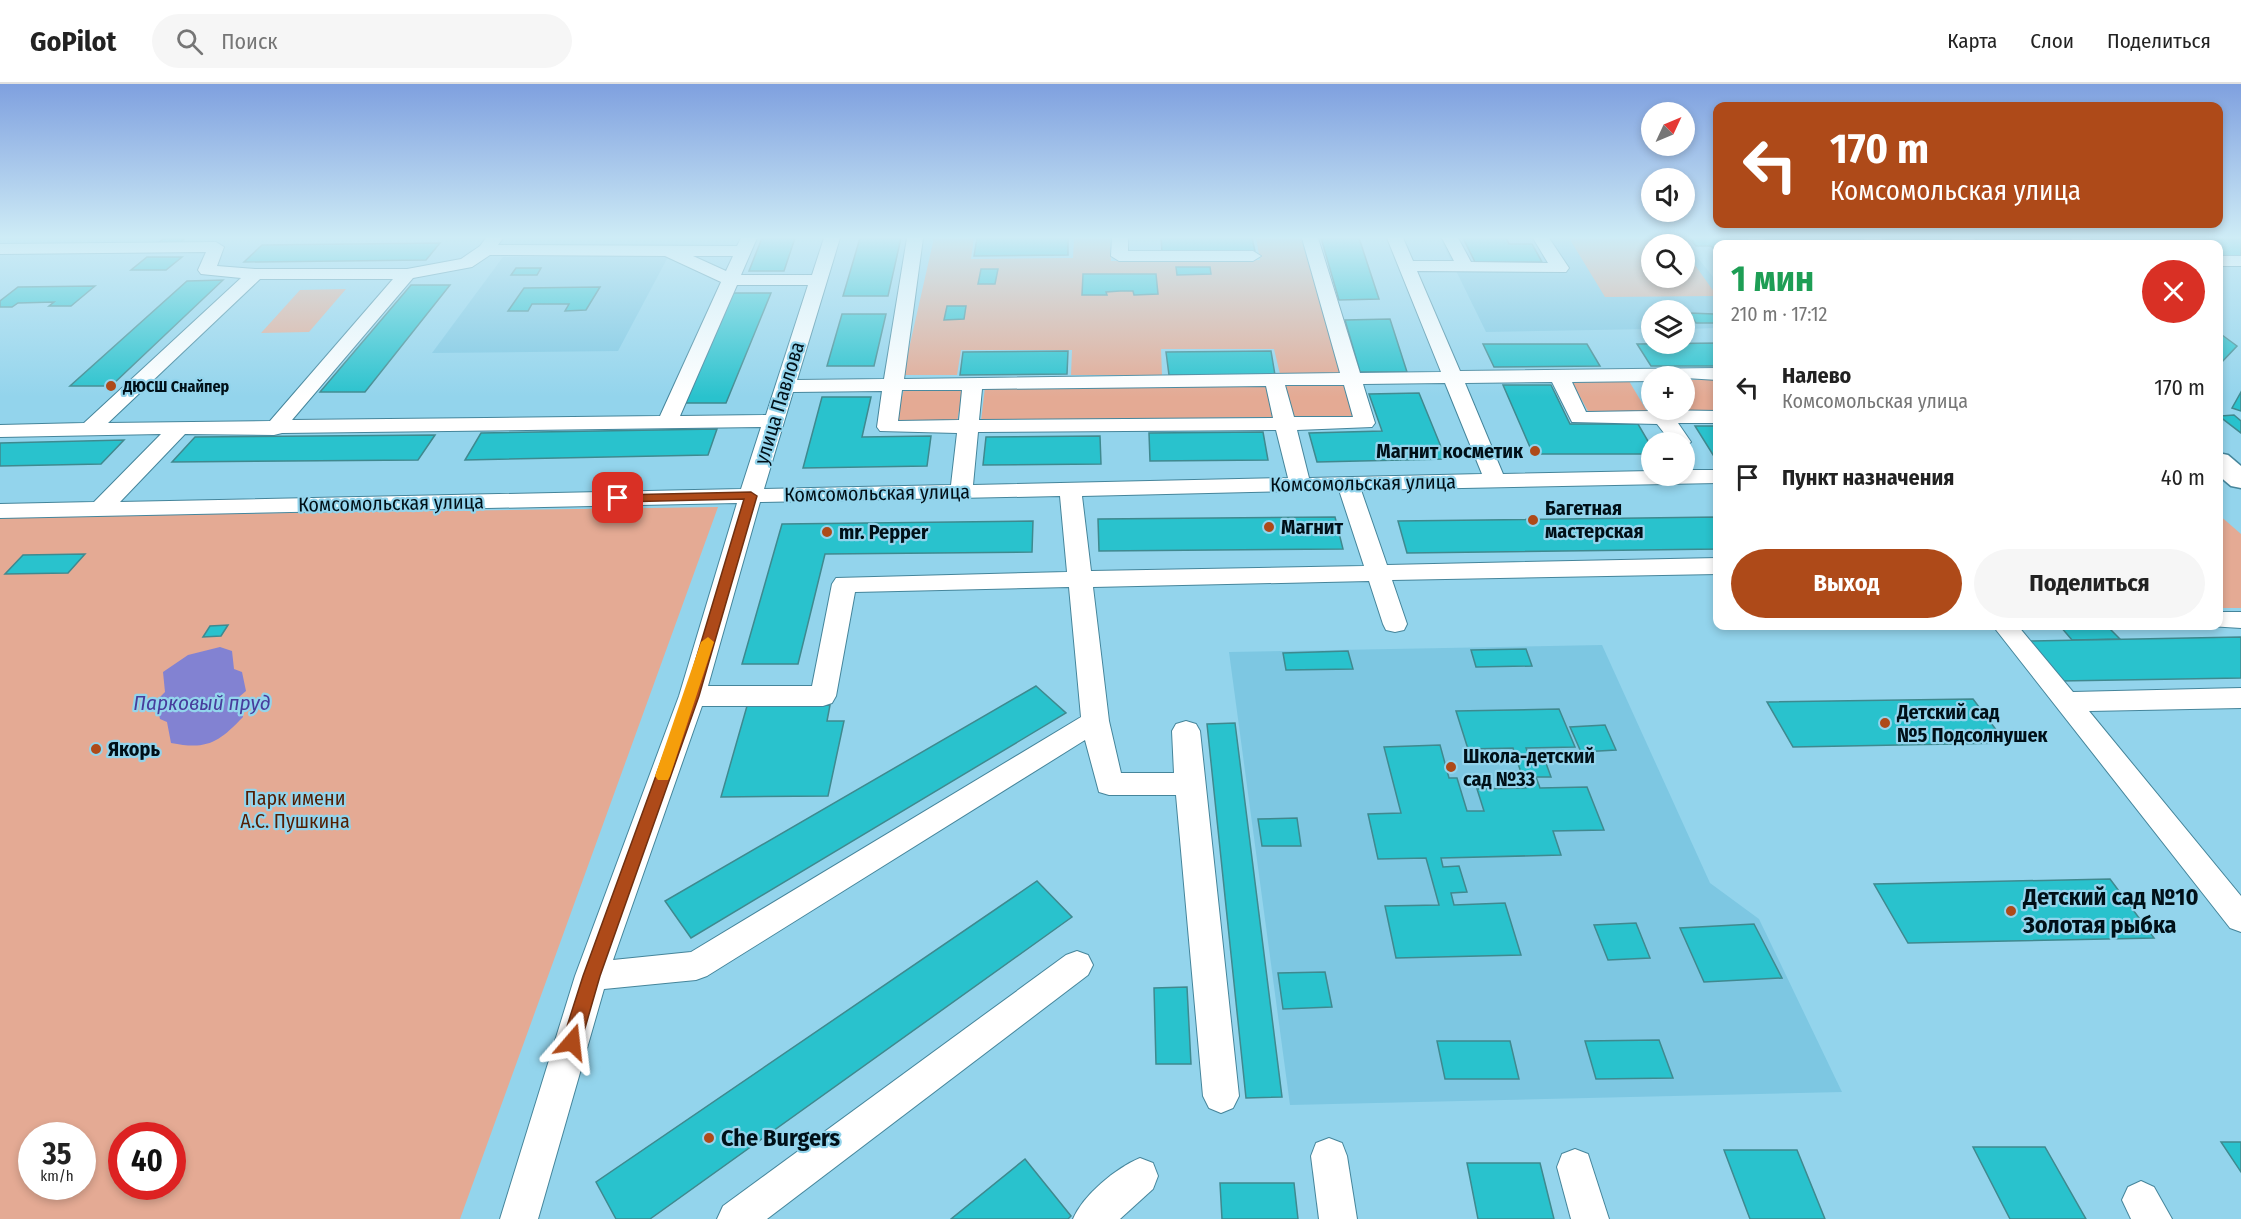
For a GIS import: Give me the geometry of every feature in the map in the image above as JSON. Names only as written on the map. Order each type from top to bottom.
[{"type":"street","points":[[89,429],[237,291]]},
{"type":"street","points":[[274,429],[392,291]]},
{"type":"street","points":[[668,421],[726,291]]},
{"type":"street","name":"улица Павлова","points":[[519,1219],[591,976],[692,696],[814,291]]},
{"type":"street","points":[[907,291],[887,427],[1365,423],[1325,291]]},
{"type":"street","points":[[1417,291],[1495,480]]},
{"type":"street","points":[[784,386],[1713,374]]},
{"type":"street","points":[[1632,375],[1641,387]]},
{"type":"street","points":[[1559,376],[1579,418],[1641,412]]},
{"type":"street","points":[[1274,380],[1300,484]]},
{"type":"street","points":[[962,492],[973,383]]},
{"type":"street","points":[[1695,414],[1713,416]]},
{"type":"street","points":[[0,431],[774,421]]},
{"type":"street","points":[[100,509],[177,430]]},
{"type":"street","points":[[1695,460],[1710,476]]},
{"type":"street","name":"Комсомольская улица","points":[[0,511],[1710,476]]},
{"type":"street","points":[[1348,483],[1395,624]]},
{"type":"street","points":[[1070,489],[1082,579],[1095,721],[1109,784],[1189,784]]},
{"type":"street","points":[[692,696],[823,696],[844,584],[1713,566]]},
{"type":"street","points":[[2223,620],[2241,620]]},
{"type":"street","points":[[2008,630],[2241,919]]},
{"type":"street","points":[[2067,702],[2241,698]]},
{"type":"street","points":[[591,976],[696,966],[1095,721]]},
{"type":"street","points":[[1186,731],[1189,784],[1221,1096]]},
{"type":"street","points":[[736,1219],[1077,965]]},
{"type":"street","points":[[1329,1156],[1338,1219]]},
{"type":"street","points":[[1575,1167],[1590,1219]]},
{"type":"street","points":[[1092,1219],[1140,1176]]},
{"type":"shaded area","points":[[478,291],[650,291],[618,351],[432,353]]},
{"type":"shaded area","points":[[1466,291],[1713,291],[1713,328],[1695,329],[1695,300],[1641,300],[1641,329],[1486,332]]},
{"type":"shaded area","name":"Школа-детский сад №33","points":[[1602,645],[1710,883],[1759,919],[1842,1092],[1290,1105],[1229,652]]},
{"type":"green space","points":[[299,291],[344,291],[309,332],[261,333]]},
{"type":"green space","points":[[922,291],[1319,291],[1340,374],[1280,374],[1274,349],[1161,349],[1162,375],[1071,375],[1072,350],[961,350],[957,375],[903,375]]},
{"type":"green space","points":[[1601,291],[1713,291],[1713,296],[1605,297]]},
{"type":"green space","points":[[1713,379],[1713,410],[1695,410],[1695,380]]},
{"type":"green space","points":[[1629,381],[1641,401],[1641,413],[1589,413],[1572,382]]},
{"type":"green space","points":[[1267,384],[1274,417],[981,421],[985,387]]},
{"type":"green space","points":[[1343,384],[1353,417],[1291,418],[1284,385]]},
{"type":"green space","points":[[904,389],[963,389],[957,422],[896,422]]},
{"type":"green space","name":"Парк имени А.С. Пушкина","points":[[718,507],[460,1219],[0,1219],[0,517]]},
{"type":"green space","points":[[2223,518],[2241,534],[2241,608],[2223,608]]},
{"type":"water","name":"Парковый пруд","points":[[220,647],[232,651],[234,669],[242,672],[246,691],[239,697],[243,717],[219,738],[203,745],[171,743],[167,722],[160,719],[156,701],[165,692],[163,672],[188,655]]},
{"type":"building","points":[[13,291],[89,291],[71,306],[49,306],[54,302],[18,303],[12,307],[0,307],[0,301]]},
{"type":"building","points":[[176,291],[211,291],[111,386],[70,386]]},
{"type":"building","points":[[406,291],[445,291],[365,392],[320,392]]},
{"type":"building","points":[[522,291],[598,291],[586,310],[565,311],[569,304],[532,304],[528,311],[508,311]]},
{"type":"building","points":[[844,291],[889,291],[888,296],[843,296]]},
{"type":"building","points":[[1082,291],[1158,291],[1158,294],[1134,295],[1133,291],[1120,291],[1106,292],[1107,295],[1082,295]]},
{"type":"building","points":[[1336,291],[1376,291],[1379,299],[1339,300]]},
{"type":"building","points":[[733,293],[771,293],[726,403],[683,403]]},
{"type":"building","points":[[947,306],[966,306],[964,319],[944,320]]},
{"type":"building","points":[[1695,313],[1713,314],[1713,323],[1696,323]]},
{"type":"building","points":[[842,314],[886,314],[874,366],[827,366]]},
{"type":"building","points":[[1390,319],[1407,372],[1360,372],[1345,320]]},
{"type":"building","points":[[2223,336],[2237,346],[2223,361]]},
{"type":"building","points":[[1695,343],[1713,343],[1713,366],[1651,366],[1643,354],[1695,354]]},
{"type":"building","points":[[1483,344],[1587,344],[1600,366],[1494,367]]},
{"type":"building","points":[[1068,351],[1067,374],[960,375],[963,352]]},
{"type":"building","points":[[1271,351],[1275,375],[1169,375],[1166,352]]},
{"type":"building","points":[[1503,385],[1551,385],[1570,424],[1638,424],[1643,432],[1641,454],[1533,454]]},
{"type":"building","points":[[2241,392],[2241,411],[2232,408]]},
{"type":"building","points":[[1419,393],[1446,459],[1317,462],[1309,433],[1382,431],[1369,394]]},
{"type":"building","points":[[822,397],[871,397],[862,437],[931,436],[927,466],[803,468]]},
{"type":"building","points":[[2234,415],[2241,421],[2241,433],[2223,419],[2223,416]]},
{"type":"building","points":[[1695,426],[1713,426],[1713,455]]},
{"type":"building","points":[[717,429],[708,455],[465,460],[481,433]]},
{"type":"building","points":[[1263,432],[1268,460],[1150,461],[1149,433]]},
{"type":"building","points":[[435,435],[418,460],[172,462],[195,437]]},
{"type":"building","points":[[1100,436],[1101,464],[983,465],[986,437]]},
{"type":"building","points":[[124,440],[101,464],[0,466],[0,443]]},
{"type":"building","points":[[1335,517],[1343,549],[1099,551],[1098,519]]},
{"type":"building","points":[[1713,517],[1713,549],[1407,553],[1398,521]]},
{"type":"building","points":[[1033,521],[1032,552],[825,554],[798,664],[742,664],[782,524]]},
{"type":"building","points":[[85,554],[68,573],[5,574],[23,555]]},
{"type":"building","points":[[228,625],[221,636],[203,637],[210,626]]},
{"type":"building","points":[[2063,630],[2111,630],[2120,639],[2072,640]]},
{"type":"building","points":[[2241,637],[2241,678],[2059,681],[2027,641]]},
{"type":"building","points":[[1526,649],[1532,666],[1476,667],[1471,650]]},
{"type":"building","points":[[1348,651],[1353,669],[1286,670],[1283,653]]},
{"type":"building","points":[[1036,686],[1066,713],[691,938],[665,901]]},
{"type":"building","name":"Детский сад №5 Подсолнушек","points":[[1973,699],[2006,743],[1793,747],[1767,702]]},
{"type":"building","points":[[830,705],[827,721],[844,721],[828,796],[721,797],[747,706]]},
{"type":"building","points":[[1559,709],[1575,747],[1526,748],[1529,756],[1543,755],[1551,777],[1536,777],[1540,788],[1587,787],[1604,830],[1553,831],[1561,855],[1441,858],[1443,867],[1459,866],[1467,892],[1451,893],[1454,905],[1505,903],[1521,955],[1396,958],[1385,906],[1439,905],[1426,858],[1378,859],[1368,814],[1401,813],[1384,747],[1440,745],[1449,778],[1457,778],[1467,811],[1484,811],[1477,789],[1526,788],[1513,748],[1468,749],[1456,711]]},
{"type":"building","points":[[1235,723],[1282,1097],[1246,1098],[1207,724]]},
{"type":"building","points":[[1605,725],[1616,750],[1581,752],[1570,727]]},
{"type":"building","points":[[1297,818],[1301,846],[1262,846],[1258,819]]},
{"type":"building","name":"Детский сад №10 Золотая рыбка","points":[[2110,879],[2154,938],[1908,943],[1874,884]]},
{"type":"building","points":[[1037,881],[1072,917],[650,1219],[616,1219],[596,1182]]},
{"type":"building","points":[[1636,923],[1650,958],[1608,960],[1594,925]]},
{"type":"building","points":[[1754,924],[1782,978],[1704,982],[1680,928]]},
{"type":"building","points":[[1325,972],[1332,1007],[1283,1009],[1278,973]]},
{"type":"building","points":[[1187,987],[1191,1064],[1156,1064],[1154,988]]},
{"type":"building","points":[[1659,1040],[1673,1078],[1596,1079],[1585,1041]]},
{"type":"building","points":[[1437,1041],[1510,1041],[1519,1079],[1445,1079]]},
{"type":"building","points":[[2221,1142],[2241,1142],[2241,1172]]},
{"type":"building","points":[[1973,1147],[2045,1147],[2086,1219],[2010,1219]]},
{"type":"building","points":[[1724,1150],[1797,1150],[1825,1219],[1750,1219]]},
{"type":"building","points":[[1025,1159],[1071,1216],[1068,1219],[951,1219]]},
{"type":"building","points":[[1467,1163],[1540,1163],[1554,1219],[1478,1219]]},
{"type":"building","points":[[1220,1183],[1294,1183],[1298,1219],[1222,1219]]},
{"type":"slow traffic","points":[[663,776],[692,696],[708,642]]},
{"type":"place","name":"ДЮСШ Снайпер","points":[[111,386]]},
{"type":"place","name":"Магнит косметик","points":[[1535,451]]},
{"type":"place","name":"Багетная мастерская","points":[[1533,520]]},
{"type":"place","name":"Магнит","points":[[1269,527]]},
{"type":"place","name":"mr. Pepper","points":[[827,532]]},
{"type":"place","name":"Детский сад №5 Подсолнушек","points":[[1885,723]]},
{"type":"place","name":"Якорь","points":[[96,749]]},
{"type":"place","name":"Школа-детский сад №33","points":[[1451,767]]},
{"type":"place","name":"Детский сад №10 Золотая рыбка","points":[[2011,911]]},
{"type":"place","name":"Che Burgers","points":[[709,1138]]},
{"type":"route","points":[[572,1042],[591,976],[692,696],[751,496],[618,498]]}]
